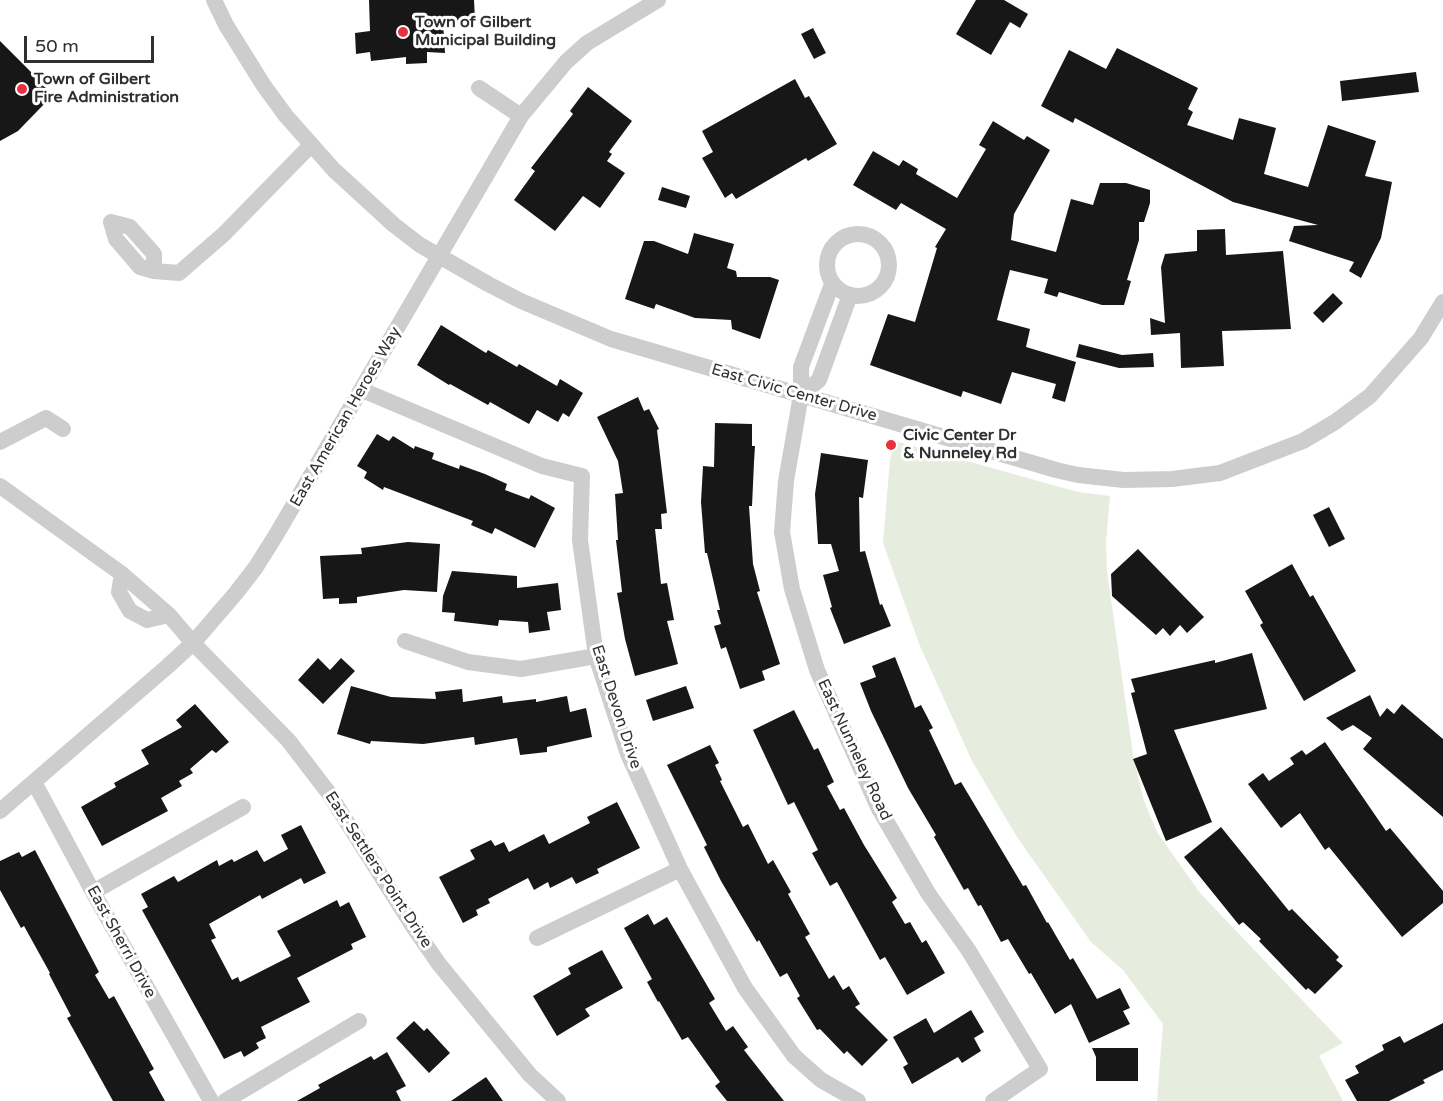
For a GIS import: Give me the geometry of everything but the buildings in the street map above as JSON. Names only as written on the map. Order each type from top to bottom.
[{"type":"street","name":"East Civic Center Drive","points":[[214,0],[256,74],[311,145],[356,191],[394,225],[439,256],[521,301],[590,331],[968,445],[1078,474],[1144,481],[1202,476],[1220,473],[1272,455],[1303,441],[1335,422],[1370,396],[1421,338],[1443,302]]},
{"type":"street","name":"East American Heroes Way","points":[[0,811],[193,643],[256,567],[521,116],[547,84],[580,50],[612,27],[658,0]]},
{"type":"street","points":[[479,88],[521,116]]},
{"type":"street","points":[[154,271],[179,273],[224,234],[311,145]]},
{"type":"street","points":[[859,233],[869,235],[878,240],[889,257],[886,278],[872,293],[850,296],[832,284],[827,274],[828,254],[840,238],[859,233]]},
{"type":"street","name":"East Nunneley Road","points":[[832,284],[801,367],[801,395],[786,481],[782,532],[792,589],[817,670],[878,807],[928,893],[969,951],[1041,1069],[993,1101]]},
{"type":"street","points":[[801,395],[819,380],[850,296]]},
{"type":"street","name":"East Devon Drive","points":[[362,390],[543,466],[582,476],[580,540],[596,656],[628,754],[680,868],[745,988],[794,1056],[821,1080],[848,1099]]},
{"type":"street","points":[[0,442],[46,418],[63,429]]},
{"type":"street","name":"East Settlers Point Drive","points":[[0,486],[122,574],[169,615],[193,643],[288,740],[310,766],[439,964],[530,1075],[558,1101]]},
{"type":"street","points":[[405,641],[468,662],[521,669],[596,656]]},
{"type":"street","name":"East Sherri Drive","points":[[34,782],[211,1101]]},
{"type":"street","points":[[93,892],[243,807]]},
{"type":"street","points":[[537,938],[680,868]]},
{"type":"street","points":[[225,1101],[359,1021]]},
{"type":"green space","points":[[895,441],[1078,492],[1110,496],[1106,542],[1107,571],[1133,755],[1144,801],[1157,832],[1200,893],[1343,1043],[1319,1056],[1343,1101],[1157,1101],[1163,1024],[1123,970],[1091,942],[1017,837],[972,761],[920,646],[883,543],[890,460]]},
{"type":"place","name":"Town of Gilbert Municipal Building","points":[[403,32]]},
{"type":"place","name":"Town of Gilbert Fire Administration","points":[[22,89]]},
{"type":"place","name":"Civic Center Dr & Nunneley Rd","points":[[891,445]]}]
